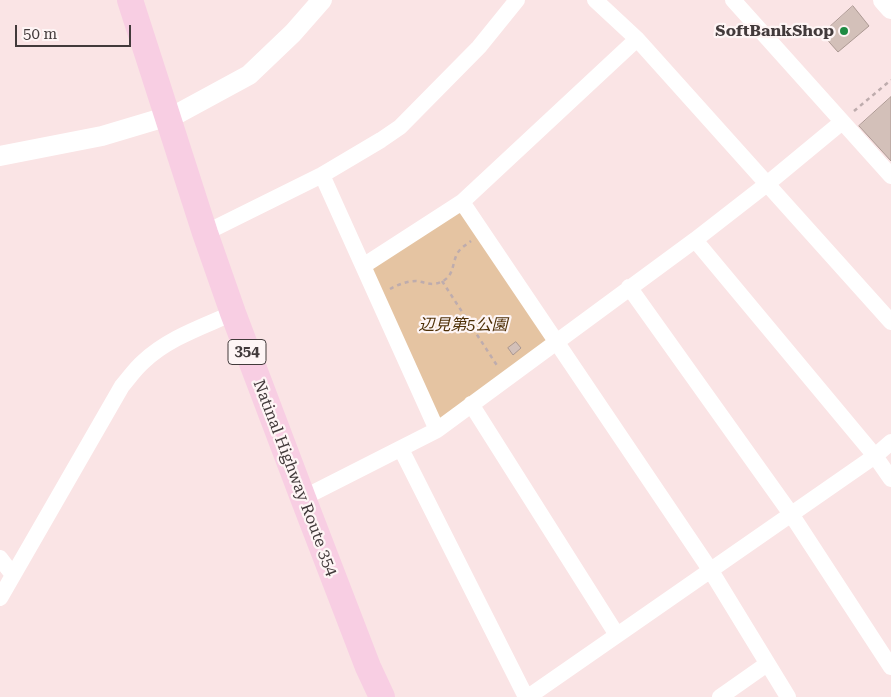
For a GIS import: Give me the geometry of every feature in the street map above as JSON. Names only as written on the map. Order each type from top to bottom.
[{"type":"highway","name":"Natinal Highway Route 354","points":[[130,0],[205,233],[233,313],[302,498],[368,667],[382,697]]},
{"type":"street","points":[[0,156],[102,136],[179,112],[249,75],[294,33],[322,0]]},
{"type":"street","points":[[205,233],[322,175],[400,127],[479,47],[517,0]]},
{"type":"street","points":[[733,0],[891,176]]},
{"type":"street","points":[[883,0],[891,9]]},
{"type":"street","points":[[598,1],[637,39],[891,322]]},
{"type":"street","points":[[363,266],[462,202],[637,39]]},
{"type":"street","points":[[302,498],[437,430],[694,240],[767,184],[842,122]]},
{"type":"street","points":[[322,175],[437,430]]},
{"type":"street","points":[[462,202],[710,571],[788,697]]},
{"type":"street","points":[[694,240],[875,456],[891,479]]},
{"type":"street","points":[[630,287],[791,514],[891,667]]},
{"type":"street","points":[[0,598],[122,386],[142,362],[161,347],[182,335],[233,313]]},
{"type":"street","points":[[471,404],[618,635]]},
{"type":"street","points":[[401,449],[527,697],[875,456],[891,442]]},
{"type":"street","points":[[0,558],[13,574]]},
{"type":"street","points":[[720,697],[767,664]]},
{"type":"path","points":[[842,122],[891,80]]},
{"type":"path","points":[[377,296],[401,284],[417,281],[429,285],[448,278],[455,265],[456,255],[465,245],[483,234]]},
{"type":"path","points":[[442,281],[506,378]]},
{"type":"green space","name":"辺見第5公園","points":[[462,202],[556,341],[437,430],[363,266]]},
{"type":"building","points":[[853,6],[869,26],[838,52],[822,34]]},
{"type":"building","points":[[891,97],[891,161],[859,126]]},
{"type":"building","points":[[516,342],[521,348],[513,355],[508,348]]},
{"type":"place","name":"SoftBankShop","points":[[844,31]]}]
